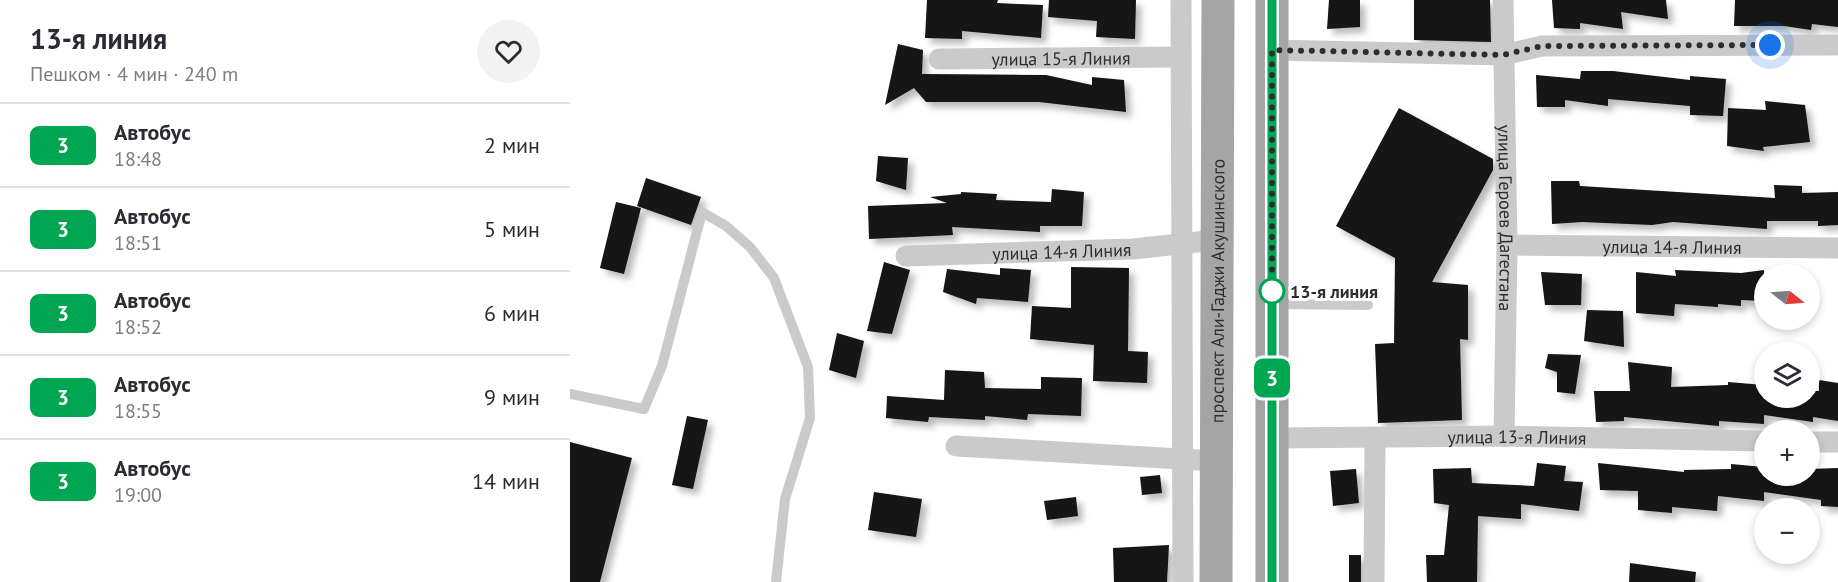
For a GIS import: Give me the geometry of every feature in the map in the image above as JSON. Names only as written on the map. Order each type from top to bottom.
[{"type":"main road","name":"проспект Али-Гаджи Акушинского","points":[[1216,582],[1218,0]]},
{"type":"main road","points":[[1272,0],[1272,582]]},
{"type":"street","points":[[1181,0],[1184,582]]},
{"type":"street","name":"улица Героев Дагестана","points":[[1503,0],[1507,245],[1504,436]]},
{"type":"street","points":[[1272,50],[1503,55],[1542,46],[1838,45]]},
{"type":"street","name":"улица 15-я Линия","points":[[939,58],[1181,57]]},
{"type":"street","name":"улица 14-я Линия","points":[[906,256],[1133,249],[1216,240]]},
{"type":"street","name":"улица 14-я Линия","points":[[1507,245],[1838,248]]},
{"type":"street","name":"улица 13-я Линия","points":[[1271,438],[1375,440],[1504,436],[1754,441]]},
{"type":"street","points":[[1374,582],[1375,440]]},
{"type":"street","points":[[1820,442],[1838,442]]},
{"type":"street","points":[[957,446],[1216,461]]},
{"type":"lane","points":[[570,394],[644,409],[662,366],[702,212],[726,226],[750,247],[774,278],[808,367],[810,418],[784,500],[776,582]]},
{"type":"lane","points":[[1272,304],[1368,304]]},
{"type":"building","points":[[927,0],[998,0],[997,3],[1043,5],[1041,38],[962,31],[962,39],[925,38]]},
{"type":"building","points":[[1049,0],[1136,0],[1135,39],[1096,37],[1097,21],[1048,17]]},
{"type":"building","points":[[1329,0],[1360,0],[1360,27],[1327,29]]},
{"type":"building","points":[[1414,0],[1490,0],[1491,42],[1414,40]]},
{"type":"building","points":[[1552,0],[1666,0],[1668,19],[1621,12],[1623,29],[1580,23],[1580,29],[1554,28]]},
{"type":"building","points":[[1735,0],[1838,0],[1838,27],[1812,24],[1811,30],[1784,26],[1734,26]]},
{"type":"building","points":[[898,44],[923,50],[922,74],[1046,75],[1092,85],[1092,77],[1124,80],[1126,112],[1039,102],[926,102],[914,88],[885,105]]},
{"type":"building","points":[[1581,71],[1613,71],[1690,80],[1690,76],[1726,79],[1723,116],[1690,115],[1690,106],[1608,99],[1608,106],[1565,100],[1565,107],[1537,107],[1536,75],[1580,79]]},
{"type":"building","points":[[1765,101],[1805,105],[1810,142],[1763,147],[1764,151],[1727,146],[1728,108],[1766,110]]},
{"type":"building","points":[[1399,108],[1493,159],[1493,170],[1432,282],[1468,285],[1468,340],[1460,339],[1462,420],[1378,423],[1375,344],[1394,343],[1395,258],[1336,226]]},
{"type":"building","points":[[878,156],[908,158],[906,190],[876,181]]},
{"type":"building","points":[[646,178],[701,197],[691,225],[637,206]]},
{"type":"building","points":[[1551,181],[1579,181],[1580,186],[1775,198],[1774,185],[1802,186],[1802,193],[1838,192],[1838,225],[1818,226],[1818,221],[1767,221],[1767,229],[1673,222],[1652,225],[1582,222],[1552,224]]},
{"type":"building","points":[[1052,189],[1084,192],[1082,226],[1040,226],[1040,232],[952,227],[953,235],[869,239],[868,206],[947,203],[930,197],[961,194],[961,192],[997,194],[996,200],[1051,202]]},
{"type":"building","points":[[616,202],[641,208],[624,274],[600,268]]},
{"type":"building","points":[[884,262],[910,270],[892,334],[867,331]]},
{"type":"building","points":[[1071,267],[1129,268],[1128,351],[1148,352],[1147,383],[1093,381],[1094,345],[1030,339],[1032,306],[1071,308]]},
{"type":"building","points":[[1000,268],[1031,270],[1028,302],[977,298],[976,304],[943,292],[947,269],[1000,275]]},
{"type":"building","points":[[1675,270],[1741,273],[1754,271],[1754,301],[1741,300],[1741,306],[1718,304],[1718,307],[1675,304],[1674,316],[1636,313],[1636,272],[1676,276]]},
{"type":"building","points":[[1541,272],[1582,274],[1581,305],[1545,305]]},
{"type":"building","points":[[1587,310],[1623,311],[1624,347],[1584,341]]},
{"type":"building","points":[[837,333],[864,341],[856,378],[829,370]]},
{"type":"building","points":[[1548,354],[1581,355],[1575,394],[1557,392],[1557,372],[1545,368]]},
{"type":"building","points":[[1628,362],[1672,367],[1671,387],[1728,385],[1728,382],[1754,384],[1754,408],[1820,408],[1820,380],[1838,383],[1838,421],[1813,417],[1813,420],[1799,420],[1764,415],[1764,420],[1754,420],[1754,423],[1719,421],[1719,426],[1624,417],[1624,421],[1596,422],[1594,391],[1630,391]]},
{"type":"building","points":[[945,370],[984,372],[985,388],[1041,389],[1041,377],[1082,378],[1081,416],[1028,414],[1027,420],[985,416],[985,420],[929,417],[928,422],[886,418],[887,396],[944,400]]},
{"type":"building","points":[[687,416],[708,420],[693,489],[672,485]]},
{"type":"building","points":[[570,442],[632,458],[600,582],[570,582]]},
{"type":"building","points":[[1537,463],[1566,466],[1564,481],[1583,482],[1579,511],[1521,504],[1521,519],[1478,516],[1477,582],[1427,582],[1426,555],[1444,555],[1449,505],[1434,503],[1433,469],[1471,468],[1472,483],[1534,486]]},
{"type":"building","points":[[1598,463],[1684,472],[1684,470],[1731,469],[1731,464],[1754,466],[1754,486],[1820,486],[1820,469],[1838,468],[1838,507],[1821,506],[1820,498],[1764,492],[1764,498],[1754,498],[1754,500],[1718,496],[1717,511],[1672,507],[1672,513],[1638,510],[1638,491],[1600,490]]},
{"type":"building","points":[[1356,469],[1359,503],[1333,506],[1330,471]]},
{"type":"building","points":[[1160,475],[1162,493],[1142,495],[1140,477]]},
{"type":"building","points":[[874,492],[922,499],[916,537],[868,530]]},
{"type":"building","points":[[1076,497],[1078,516],[1047,520],[1044,501]]},
{"type":"building","points":[[1169,545],[1167,582],[1114,582],[1113,548]]},
{"type":"building","points":[[1349,555],[1361,555],[1361,582],[1349,582]]},
{"type":"building","points":[[1630,563],[1696,572],[1695,582],[1629,582]]},
{"type":"bus line","name":"3","points":[[1272,0],[1272,582]]},
{"type":"place","name":"13-я линия","points":[[1272,291]]},
{"type":"route","points":[[1272,291],[1272,50],[1503,55],[1542,46],[1770,45]]}]
